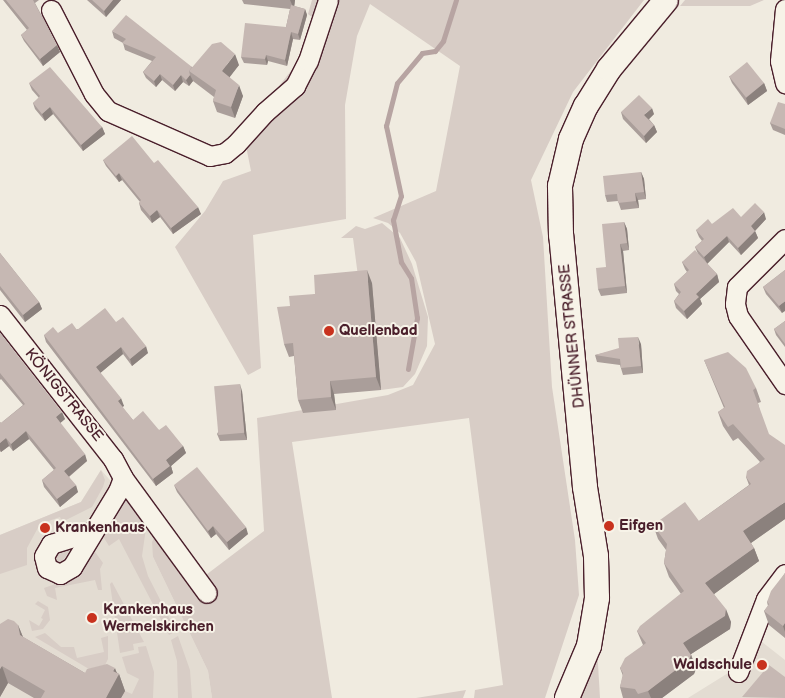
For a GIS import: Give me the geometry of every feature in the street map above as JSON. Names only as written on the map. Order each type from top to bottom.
[{"type":"main road","name":"DHÜNNER STRASSE","points":[[567,698],[589,646],[598,598],[562,235],[560,186],[571,139],[586,106],[609,69],[666,0]]},
{"type":"street","points":[[51,10],[94,94],[108,111],[210,156],[231,149],[265,112],[295,86],[308,61],[328,0]]},
{"type":"street","points":[[784,15],[780,61],[785,84]]},
{"type":"street","points":[[785,239],[737,287],[735,304],[738,316],[785,384]]},
{"type":"street","name":"KÖNIGSTRASSE","points":[[0,315],[113,458],[123,478],[148,508],[207,594]]},
{"type":"street","points":[[93,531],[123,478]]},
{"type":"street","points":[[738,672],[766,599],[785,574]]},
{"type":"shaded area","points":[[312,0],[644,0],[573,92],[531,180],[543,237],[552,387],[575,540],[579,595],[545,698],[474,698],[475,690],[503,685],[469,418],[292,442],[332,698],[212,698],[208,671],[153,557],[152,542],[155,536],[194,584],[264,531],[257,418],[388,395],[413,385],[435,344],[416,262],[400,233],[388,223],[373,218],[436,191],[460,66],[370,4],[357,36],[345,105],[346,219],[253,235],[261,368],[248,375],[175,247],[205,211],[223,181],[251,171],[245,141],[272,95],[294,67],[322,48],[324,27],[308,14]]},
{"type":"shaded area","points":[[685,0],[764,0],[750,6],[680,6]]},
{"type":"shaded area","points":[[382,223],[400,238],[412,264],[428,317],[427,346],[415,374],[403,387],[381,390],[372,284],[359,284],[353,238],[341,238],[356,226],[365,229]]},
{"type":"shaded area","name":"Krankenhaus Wermelskirchen","points":[[101,470],[158,534],[153,557],[208,671],[212,698],[0,698],[0,535],[81,502]]},
{"type":"shaded area","points":[[101,470],[105,480],[92,507],[62,522],[60,517],[40,524],[27,548],[27,565],[0,574],[0,535],[81,502]]},
{"type":"shaded area","points":[[125,501],[131,502],[147,521],[142,556],[148,576],[176,631],[169,635],[119,539],[109,546],[104,538],[105,528]]},
{"type":"shaded area","points":[[75,543],[59,566],[49,557],[50,553]]},
{"type":"shaded area","points":[[93,549],[103,563],[100,569],[102,590],[98,590],[95,580],[55,588],[57,600],[47,596],[44,588],[73,578]]},
{"type":"shaded area","points":[[112,582],[144,642],[133,644],[134,650],[120,653],[110,584]]},
{"type":"shaded area","points":[[38,601],[48,607],[50,620],[43,629],[32,631],[29,620],[39,626],[45,610],[35,604]]},
{"type":"shaded area","points":[[45,633],[61,647],[74,647],[77,658],[104,652],[101,638],[108,636],[108,659],[105,665],[89,669],[35,637]]},
{"type":"shaded area","points":[[178,636],[190,670],[192,698],[178,698],[177,661],[171,640]]},
{"type":"shaded area","name":"Waldschule","points":[[762,642],[785,660],[785,698],[688,698],[733,670]]},
{"type":"shaded area","points":[[146,646],[154,672],[153,698],[121,698],[125,691],[132,694],[139,679],[127,673],[122,657],[139,653],[138,647]]},
{"type":"shaded area","points":[[597,647],[600,698],[577,698]]},
{"type":"shaded area","points":[[466,690],[463,698],[416,698]]},
{"type":"building","points":[[6,0],[33,0],[57,45],[40,59],[21,35],[29,28]]},
{"type":"building","points":[[92,0],[113,0],[104,11]]},
{"type":"building","points":[[291,5],[305,9],[298,34],[291,32],[285,60],[266,55],[265,59],[241,57],[245,23],[286,27]]},
{"type":"building","points":[[126,15],[192,67],[189,71],[190,75],[186,80],[181,75],[173,85],[160,74],[154,81],[143,72],[156,57],[122,43],[126,39],[112,31]]},
{"type":"building","points":[[221,42],[235,54],[222,71],[239,85],[231,107],[213,101],[216,90],[189,71],[212,44]]},
{"type":"building","points":[[747,62],[764,83],[746,97],[729,76]]},
{"type":"building","points":[[50,67],[102,127],[81,145],[50,107],[42,114],[33,103],[40,96],[29,83]]},
{"type":"building","points":[[639,95],[652,108],[644,115],[654,125],[644,136],[621,112]]},
{"type":"building","points":[[778,102],[785,104],[785,129],[770,123]]},
{"type":"building","points":[[132,136],[154,163],[158,160],[198,207],[171,228],[157,210],[150,216],[139,203],[141,200],[119,173],[116,176],[103,160]]},
{"type":"building","points":[[641,172],[644,192],[635,193],[636,201],[618,203],[617,194],[605,195],[603,176]]},
{"type":"building","points":[[755,203],[764,212],[751,226],[755,231],[738,248],[727,236],[704,257],[695,247],[704,239],[696,230],[708,219],[712,224],[733,208],[741,217]]},
{"type":"building","points":[[624,222],[627,243],[620,244],[625,286],[598,289],[596,268],[606,267],[602,224]]},
{"type":"building","points":[[695,250],[717,274],[696,294],[699,297],[684,311],[674,301],[681,292],[674,284],[689,270],[682,262]]},
{"type":"building","points":[[0,253],[39,302],[23,315],[0,286]]},
{"type":"building","name":"Quellenbad","points":[[367,270],[376,377],[330,381],[331,397],[298,400],[293,343],[284,344],[277,307],[290,306],[289,296],[315,294],[314,275]]},
{"type":"building","points":[[785,270],[785,301],[779,306],[763,287]]},
{"type":"building","points":[[105,308],[116,322],[123,317],[146,346],[130,359],[121,347],[96,367],[121,398],[118,401],[133,420],[143,411],[159,430],[166,425],[183,446],[166,460],[170,466],[153,479],[44,335],[53,327],[58,333],[72,323],[77,330]]},
{"type":"building","points":[[785,321],[785,344],[774,329]]},
{"type":"building","points":[[0,333],[62,412],[56,417],[85,454],[64,471],[76,485],[57,499],[42,480],[56,468],[26,431],[11,444],[6,438],[0,443],[0,422],[25,404],[0,373]]},
{"type":"building","points":[[638,337],[641,366],[621,368],[620,359],[595,355],[619,348],[618,338]]},
{"type":"building","points":[[728,352],[746,368],[756,388],[753,390],[769,434],[785,445],[785,502],[743,531],[754,548],[705,583],[726,609],[725,616],[683,643],[691,655],[689,660],[648,691],[638,694],[635,689],[620,687],[623,673],[620,668],[625,658],[646,643],[637,631],[640,626],[684,591],[664,563],[667,544],[653,525],[685,502],[699,521],[751,484],[746,477],[747,471],[765,459],[733,424],[728,427],[718,412],[725,407],[704,360]]},
{"type":"building","points":[[240,384],[244,433],[218,435],[214,386]]},
{"type":"building","points":[[197,467],[246,527],[227,542],[213,526],[208,531],[174,485]]},
{"type":"building","points":[[785,573],[785,623],[783,626],[764,611],[769,604],[767,602],[771,591]]},
{"type":"building","points":[[8,619],[18,625],[20,635],[85,673],[87,669],[107,664],[115,668],[113,671],[119,674],[106,698],[41,698],[45,691],[2,666],[0,669],[0,624]]},
{"type":"building","points":[[769,665],[785,677],[785,698],[742,697]]},
{"type":"waterway","points":[[408,369],[417,318],[411,278],[401,262],[393,220],[401,196],[386,126],[397,83],[422,53],[435,51],[443,41],[456,0]]},
{"type":"place","name":"Quellenbad","points":[[329,331]]},
{"type":"place","name":"Eifgen","points":[[609,526]]},
{"type":"place","name":"Krankenhaus","points":[[45,528]]},
{"type":"place","name":"Krankenhaus Wermelskirchen","points":[[92,618]]},
{"type":"place","name":"Waldschule","points":[[762,665]]}]
